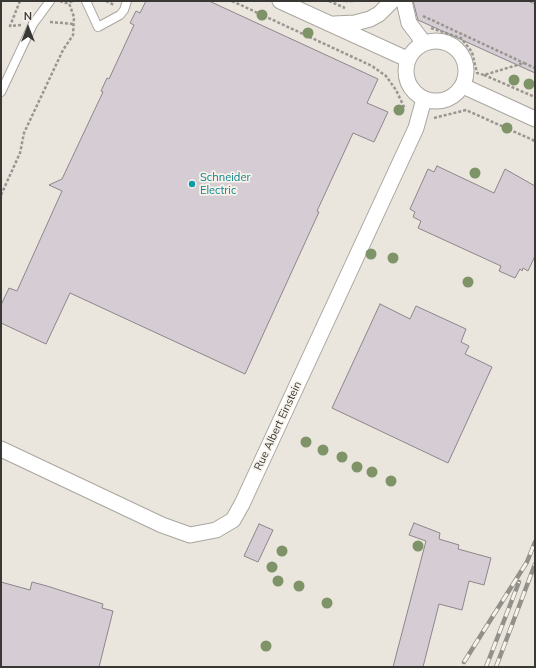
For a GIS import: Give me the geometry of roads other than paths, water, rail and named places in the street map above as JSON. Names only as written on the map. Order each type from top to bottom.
[{"type":"street","points":[[280,1],[407,59]]},
{"type":"street","points":[[331,24],[354,23],[370,19],[379,14],[392,1]]},
{"type":"street","points":[[404,1],[409,23],[424,42]]},
{"type":"street","points":[[434,40],[453,46],[465,61],[466,71],[463,86],[452,96],[443,100],[433,101],[424,99],[416,94],[410,87],[406,73],[407,59],[417,47],[424,42],[434,40]]},
{"type":"street","points":[[463,86],[535,119]]},
{"type":"street","name":"Rue Albert Einstein","points":[[1,449],[162,525],[190,535],[216,530],[233,520],[416,128],[424,99]]},
{"type":"lane","points":[[1,92],[33,24],[50,1]]},
{"type":"lane","points":[[86,1],[98,27],[120,15],[124,10],[127,1]]},
{"type":"railway","points":[[464,662],[527,562],[535,542]]},
{"type":"railway","points":[[496,667],[535,564]]},
{"type":"railway","points":[[486,667],[519,582]]},
{"type":"place","name":"Schneider Electric","points":[[192,184]]}]
